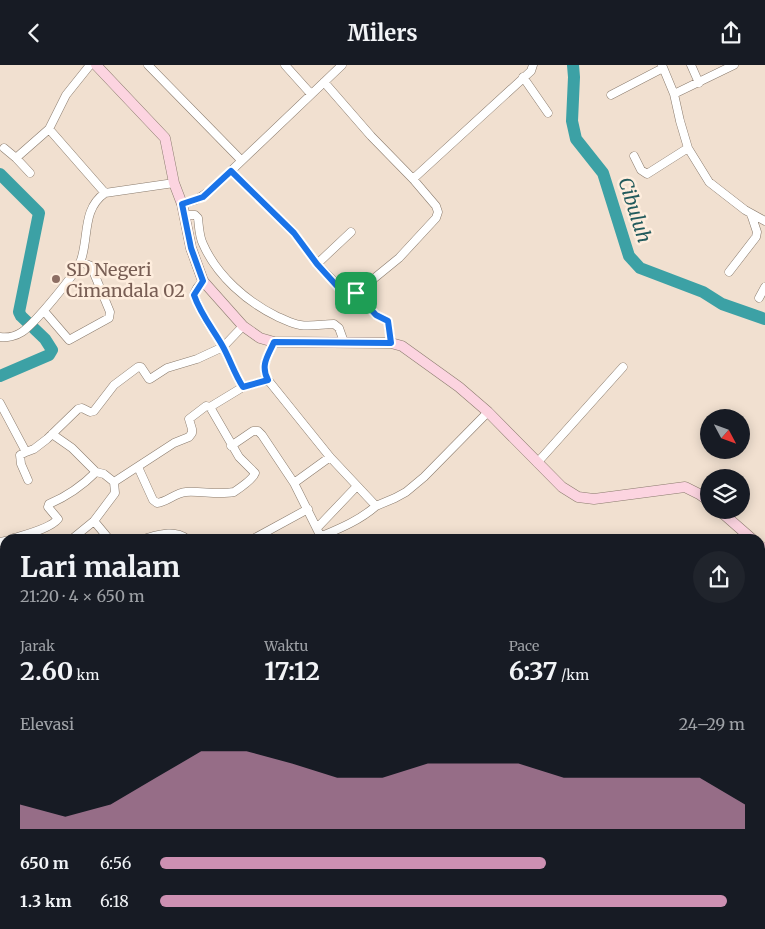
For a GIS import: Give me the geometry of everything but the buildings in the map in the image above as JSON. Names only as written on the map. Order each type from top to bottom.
[{"type":"street","points":[[16,158],[49,129],[66,95],[90,65]]},
{"type":"street","points":[[96,65],[165,138],[174,183],[182,204],[191,248],[203,281],[243,326],[260,338],[274,342],[391,343],[402,346],[488,411],[562,487],[578,497],[586,499],[685,487],[700,495]]},
{"type":"street","points":[[148,65],[241,160]]},
{"type":"street","points":[[285,65],[312,94]]},
{"type":"street","points":[[182,204],[203,197],[342,65]]},
{"type":"street","points":[[413,179],[531,71],[533,65]]},
{"type":"street","points":[[691,65],[699,83]]},
{"type":"street","points":[[674,94],[734,65]]},
{"type":"street","points":[[611,95],[662,66],[674,94],[688,147],[709,182],[725,197],[765,221]]},
{"type":"street","points":[[523,77],[548,113]]},
{"type":"street","points":[[231,171],[294,233],[317,264],[347,297],[350,298],[399,258],[436,218],[438,212],[436,206],[324,82]]},
{"type":"street","points":[[49,129],[105,193]]},
{"type":"street","points":[[634,155],[641,170],[647,174],[688,147]]},
{"type":"street","points":[[4,148],[30,173]]},
{"type":"street","points":[[0,337],[6,338],[21,333],[32,323],[44,311],[81,262],[91,207],[97,198],[105,193],[174,183]]},
{"type":"street","points":[[728,272],[756,237],[757,232],[751,214]]},
{"type":"street","points":[[184,215],[195,215],[198,218],[202,242],[212,261],[232,285],[265,311],[290,323],[301,325],[334,324],[339,328],[344,342]]},
{"type":"street","points":[[317,264],[351,232]]},
{"type":"street","points":[[191,248],[202,242]]},
{"type":"street","points":[[44,311],[69,340],[109,318],[110,312],[93,269],[88,263],[81,262]]},
{"type":"street","points":[[203,281],[194,295],[198,307],[223,347],[234,373],[243,387]]},
{"type":"street","points":[[759,298],[765,287]]},
{"type":"street","points":[[356,293],[376,315],[388,321],[391,343]]},
{"type":"street","points":[[28,480],[21,464],[20,455],[40,445],[78,409],[94,411],[114,385],[138,367],[141,367],[148,379],[150,379],[173,366],[197,359],[223,347],[243,326]]},
{"type":"street","points":[[274,342],[264,364],[264,372],[268,380],[330,457],[376,506]]},
{"type":"street","points":[[537,463],[623,367]]},
{"type":"street","points":[[114,482],[174,443],[189,437],[192,433],[189,419],[206,406],[210,407],[243,387],[268,380]]},
{"type":"street","points":[[0,403],[26,453]]},
{"type":"street","points":[[138,467],[153,501],[157,503],[164,502],[186,492],[202,494],[234,492],[254,477],[256,473],[239,457],[231,446],[210,407]]},
{"type":"street","points":[[328,534],[366,515],[376,506],[395,499],[412,487],[488,411]]},
{"type":"street","points":[[231,446],[253,431],[258,431],[294,483],[320,534]]},
{"type":"street","points":[[52,434],[84,458],[96,472],[104,474],[114,482],[115,493],[94,521],[78,534]]},
{"type":"street","points":[[294,483],[330,457]]},
{"type":"street","points":[[26,534],[57,522],[58,519],[48,507],[49,504],[80,487],[96,472]]},
{"type":"street","points":[[317,528],[357,486]]},
{"type":"street","points":[[262,534],[308,509]]},
{"type":"street","points":[[729,519],[746,534]]},
{"type":"street","points":[[94,521],[104,534]]},
{"type":"street","points":[[166,534],[179,534]]},
{"type":"waterway","name":"Cibuluh","points":[[573,65],[572,121],[576,139],[603,173],[629,256],[640,268],[703,292],[722,304],[765,319]]},
{"type":"waterway","points":[[0,174],[39,213],[19,312],[45,339],[52,350],[49,355],[0,376]]},
{"type":"place","name":"SD Negeri Cimandala 02","points":[[56,279]]},
{"type":"route","points":[[231,171],[294,233],[317,264],[347,297],[350,298],[356,293],[376,315],[387,319],[390,325],[391,343],[274,342],[264,364],[264,372],[268,380],[243,387],[234,373],[223,347],[198,307],[194,295],[203,281],[191,248],[182,204],[203,197],[231,171]]}]
